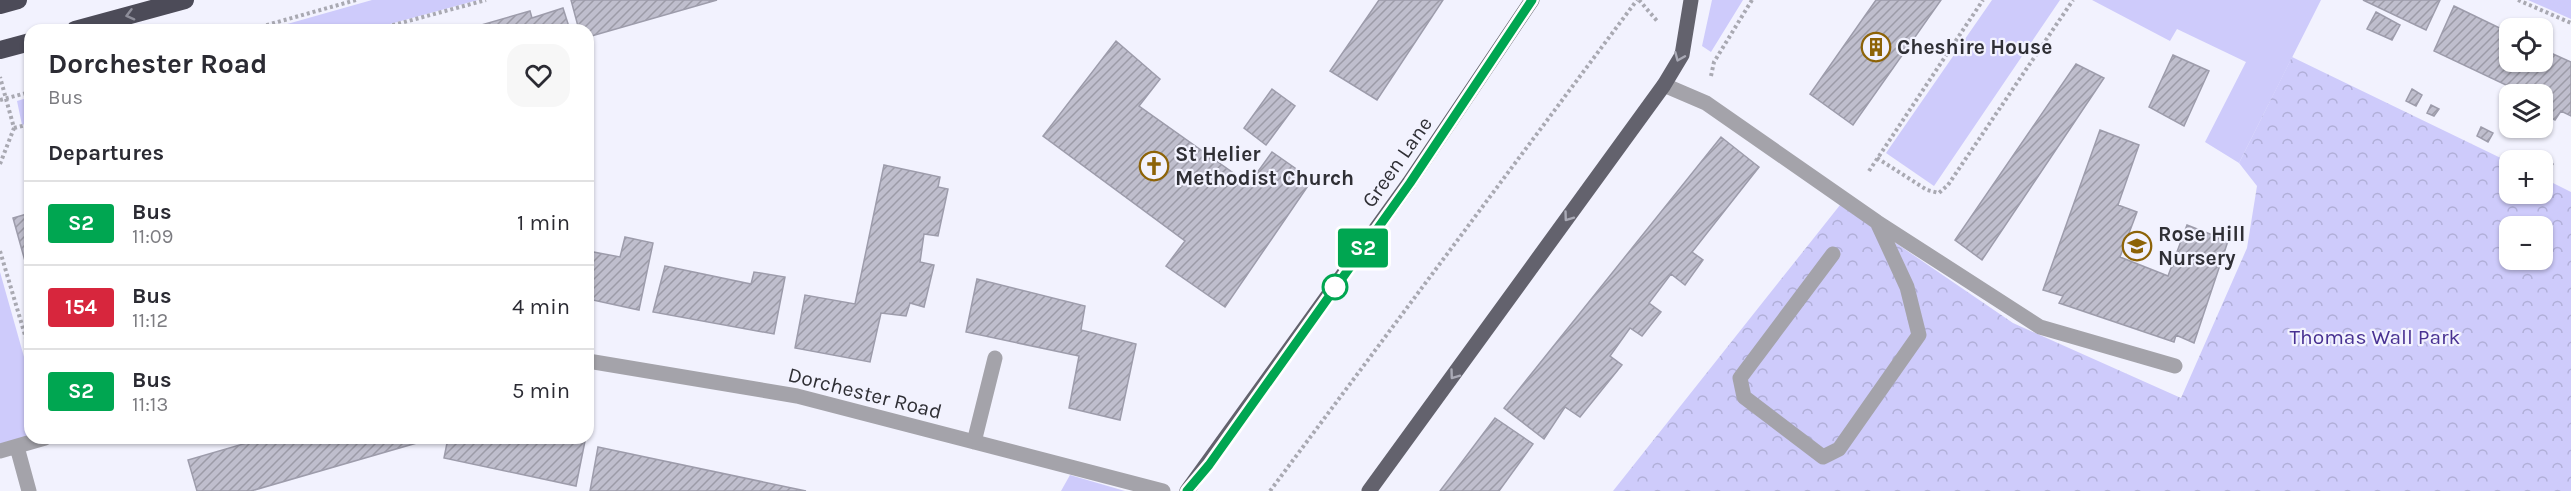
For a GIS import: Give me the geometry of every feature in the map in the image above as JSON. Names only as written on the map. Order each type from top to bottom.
[{"type":"highway","points":[[0,5],[18,0]]},
{"type":"highway","points":[[97,24],[185,0]]},
{"type":"highway","points":[[0,50],[24,44]]},
{"type":"main road","name":"Green Lane","points":[[1188,491],[1410,183],[1532,0]]},
{"type":"main road","points":[[1369,491],[1664,85],[1682,55],[1691,0]]},
{"type":"street","points":[[1664,85],[1706,103],[1876,222],[2040,327],[2175,366]]},
{"type":"street","points":[[1833,254],[1740,378],[1744,397],[1823,457],[1839,449],[1920,335],[1907,287],[1876,222]]},
{"type":"street","points":[[974,442],[995,358]]},
{"type":"street","name":"Dorchester Road","points":[[594,362],[797,396],[1163,491]]},
{"type":"street","points":[[0,452],[26,444]]},
{"type":"street","points":[[17,447],[29,491]]},
{"type":"path","points":[[270,24],[356,0]]},
{"type":"path","points":[[397,24],[486,0]]},
{"type":"path","points":[[1270,491],[1637,0]]},
{"type":"path","points":[[1706,103],[1714,62],[1752,0]]},
{"type":"path","points":[[1869,171],[1983,0]]},
{"type":"path","points":[[1878,158],[1927,190],[1939,193],[1948,185],[2073,0]]},
{"type":"path","points":[[2518,0],[2571,23]]},
{"type":"path","points":[[0,77],[14,128],[0,164]]},
{"type":"path","points":[[0,100],[24,94]]},
{"type":"path","points":[[14,128],[24,126]]},
{"type":"path","points":[[0,251],[24,332]]},
{"type":"green space","points":[[372,0],[478,0],[390,24],[287,24]]},
{"type":"green space","points":[[1712,0],[1743,0],[1711,52],[1702,46]]},
{"type":"green space","points":[[1992,0],[2060,0],[1934,186],[1886,153]]},
{"type":"green space","points":[[2092,0],[2321,0],[2239,163],[2205,142],[2246,62],[2177,29],[2170,41]]},
{"type":"green space","points":[[2528,0],[2571,0],[2571,19]]},
{"type":"green space","name":"Thomas Wall Park","points":[[2292,57],[2499,157],[2499,204],[2553,204],[2553,183],[2571,192],[2571,491],[1613,491],[1840,205],[2013,323],[2181,398],[2247,248],[2257,186],[2239,163]]},
{"type":"green space","points":[[24,99],[24,124],[22,125],[17,101]]},
{"type":"green space","points":[[0,272],[24,357],[24,438],[0,444]]},
{"type":"green space","points":[[1070,475],[1125,491],[1061,491]]},
{"type":"building","points":[[571,0],[717,0],[594,35],[594,24],[577,24]]},
{"type":"building","points":[[1379,0],[1443,0],[1377,100],[1330,71]]},
{"type":"building","name":"Cheshire House","points":[[1876,0],[1941,0],[1853,125],[1810,94]]},
{"type":"building","points":[[2363,0],[2440,0],[2426,30]]},
{"type":"building","points":[[2454,6],[2499,28],[2499,72],[2553,72],[2553,54],[2571,62],[2571,116],[2561,111],[2555,120],[2553,119],[2553,84],[2504,84],[2434,51]]},
{"type":"building","points":[[563,8],[568,24],[485,24],[530,11],[532,18]]},
{"type":"building","points":[[2376,12],[2400,25],[2392,40],[2367,29]]},
{"type":"building","name":"St Helier Methodist Church","points":[[1116,41],[1160,79],[1139,106],[1249,184],[1272,152],[1312,180],[1225,307],[1166,266],[1185,241],[1043,136]]},
{"type":"building","points":[[2173,55],[2209,71],[2184,126],[2149,107]]},
{"type":"building","points":[[2076,64],[2104,78],[1982,260],[1955,240]]},
{"type":"building","points":[[1272,89],[1295,106],[1266,145],[1244,128]]},
{"type":"building","points":[[2412,89],[2422,95],[2416,106],[2406,101]]},
{"type":"building","points":[[2431,105],[2439,109],[2434,116],[2427,113]]},
{"type":"building","points":[[2481,127],[2493,133],[2488,142],[2477,136]]},
{"type":"building","points":[[2100,130],[2139,145],[2118,205],[2137,212],[2120,257],[2168,276],[2187,225],[2228,241],[2194,343],[2176,335],[2174,342],[2059,303],[2063,296],[2043,290]]},
{"type":"building","points":[[1721,137],[1759,167],[1692,252],[1703,260],[1685,285],[1671,274],[1649,303],[1661,312],[1642,336],[1630,328],[1610,356],[1622,365],[1580,417],[1565,407],[1544,439],[1504,408]]},
{"type":"building","points":[[884,165],[940,177],[938,187],[948,189],[938,236],[924,234],[920,262],[934,265],[924,307],[910,303],[906,316],[881,313],[870,362],[795,348],[805,295],[855,304]]},
{"type":"building","points":[[24,215],[24,257],[13,218]]},
{"type":"building","points":[[625,237],[653,243],[639,310],[594,300],[594,252],[620,257]]},
{"type":"building","points":[[665,266],[751,284],[754,272],[785,277],[774,334],[653,312]]},
{"type":"building","points":[[977,279],[1085,306],[1081,330],[1136,344],[1120,420],[1069,408],[1079,356],[966,332]]},
{"type":"building","points":[[1495,418],[1533,444],[1499,491],[1440,491]]},
{"type":"building","points":[[243,444],[413,444],[251,491],[197,491],[188,460]]},
{"type":"building","points":[[447,444],[584,444],[576,486],[444,458]]},
{"type":"building","points":[[598,447],[806,491],[590,491]]},
{"type":"bus line","name":"S2","points":[[1187,491],[1209,465],[1410,183],[1532,0]]},
{"type":"place","name":"Cheshire House","points":[[1876,47]]},
{"type":"place","name":"St Helier Methodist Church","points":[[1154,166]]},
{"type":"place","name":"Rose Hill Nursery","points":[[2137,246]]}]
